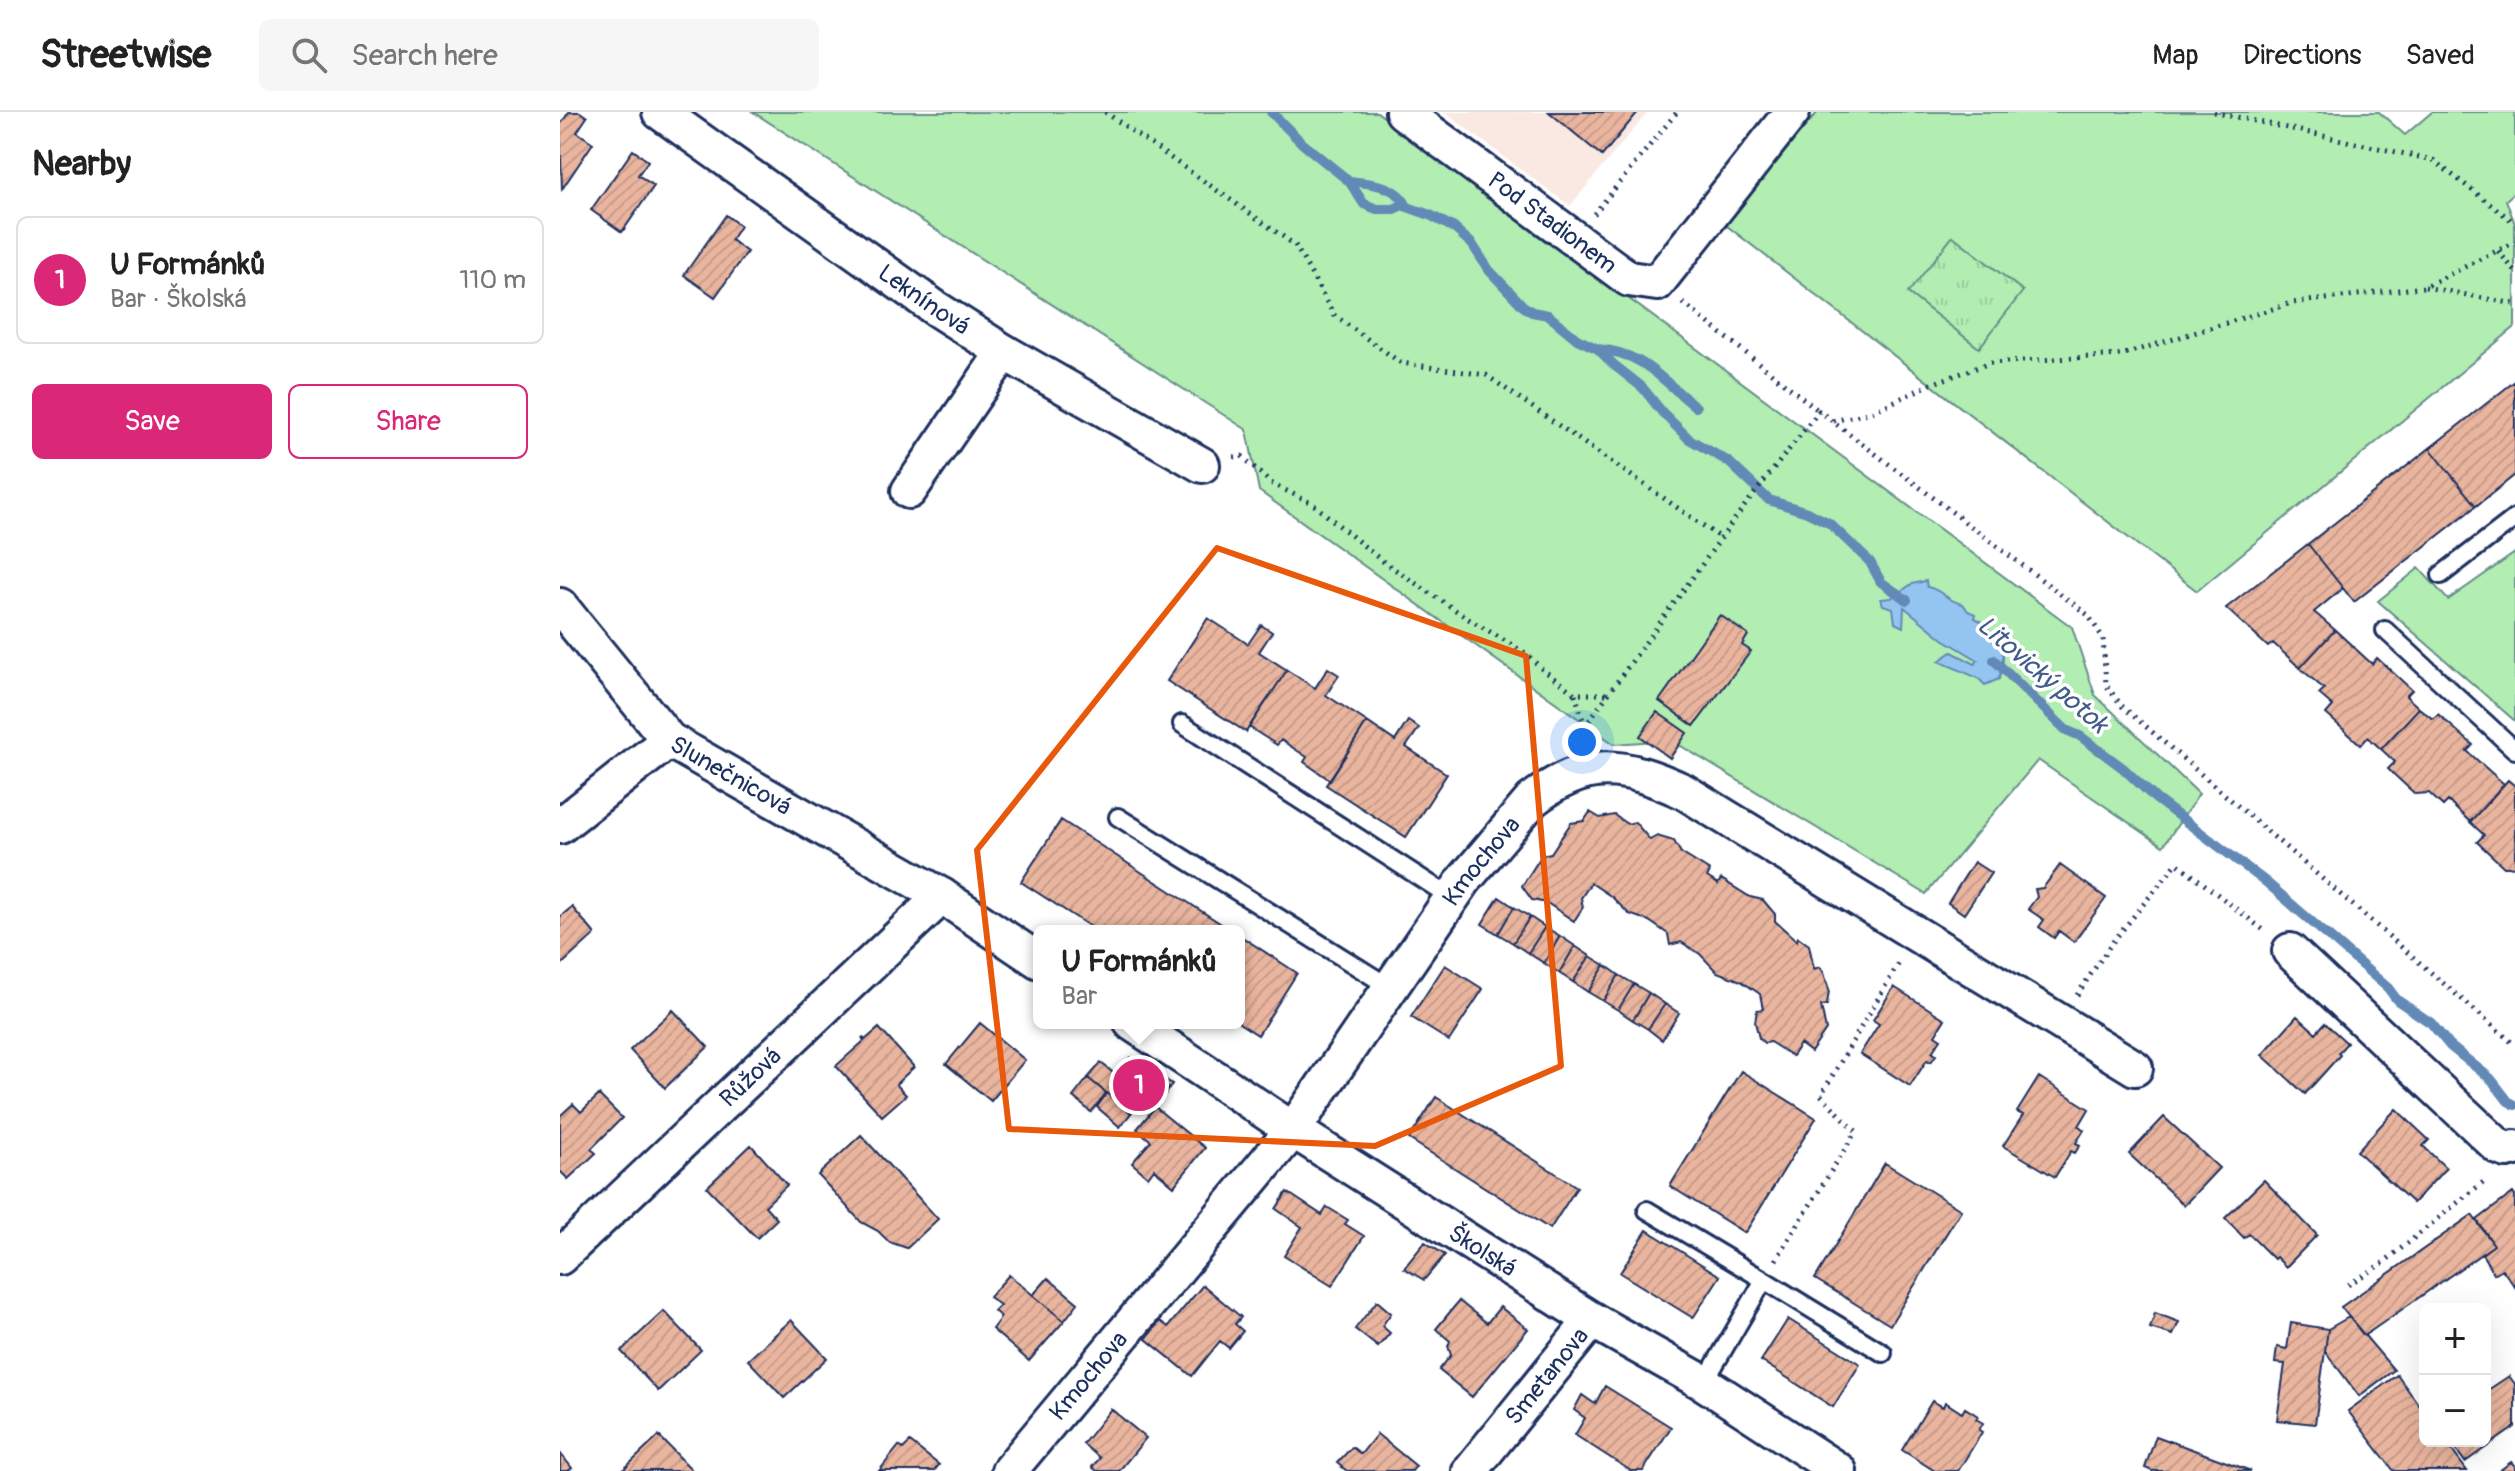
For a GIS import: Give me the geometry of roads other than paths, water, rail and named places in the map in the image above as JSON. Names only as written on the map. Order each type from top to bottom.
[{"type":"street","name":"Leknínová","points":[[660,112],[935,308],[1004,352],[1195,461]]},
{"type":"street","name":"Pod Stadionem","points":[[1403,112],[1629,279],[1657,283],[1792,112]]},
{"type":"street","points":[[909,491],[1004,352]]},
{"type":"street","name":"Slunečnicová","points":[[560,606],[669,740],[942,896]]},
{"type":"street","points":[[560,826],[669,740]]},
{"type":"street","name":"Kmochova","points":[[1009,1471],[1293,1130],[1452,898],[1532,800],[1544,790],[1571,777],[1602,768],[1649,776],[1683,791],[2135,1068]]},
{"type":"street","points":[[942,896],[1033,957]]},
{"type":"street","name":"Růžová","points":[[560,1257],[942,896]]},
{"type":"street","points":[[2290,951],[2499,1147],[2507,1150],[2515,1148]]},
{"type":"street","name":"Školská","points":[[1141,1029],[1293,1130],[1592,1320],[1704,1383],[1839,1471]]},
{"type":"street","name":"Smetanova","points":[[1470,1471],[1592,1320]]},
{"type":"lane","points":[[2441,575],[2515,518]]},
{"type":"lane","points":[[2385,630],[2515,750]]},
{"type":"lane","points":[[1182,724],[1452,898]]},
{"type":"lane","points":[[1118,817],[1391,988]]},
{"type":"lane","points":[[1647,1210],[1883,1353]]},
{"type":"lane","points":[[1704,1383],[1764,1280]]},
{"type":"water","points":[[1926,581],[1927,587],[1963,604],[1986,625],[2002,652],[1999,679],[1985,685],[1978,678],[1939,661],[1952,652],[1975,664],[1978,660],[1943,639],[1904,607],[1903,627],[1895,623],[1893,608],[1883,605],[1881,599],[1891,598],[1912,584]]},
{"type":"waterway","name":"Litovický potok","points":[[1271,112],[1303,144],[1349,181],[1364,204],[1377,209],[1394,209],[1402,205],[1454,228],[1472,244],[1489,270],[1523,306],[1532,312],[1548,315],[1577,339],[1598,349],[1642,387],[1689,439],[1729,462],[1769,500],[1829,523],[1870,562],[1881,582],[1907,600]]},
{"type":"waterway","points":[[1349,181],[1374,184],[1390,190],[1407,207]]},
{"type":"waterway","points":[[1598,349],[1628,356],[1652,369],[1696,407]]},
{"type":"waterway","name":"Litovický potok","points":[[1994,660],[2066,730],[2080,736],[2123,768],[2156,799],[2266,882],[2388,988],[2397,1000],[2431,1023],[2450,1046],[2491,1079],[2508,1101],[2515,1105]]},
{"type":"place","name":"U Formánků","points":[[1139,1085]]}]
